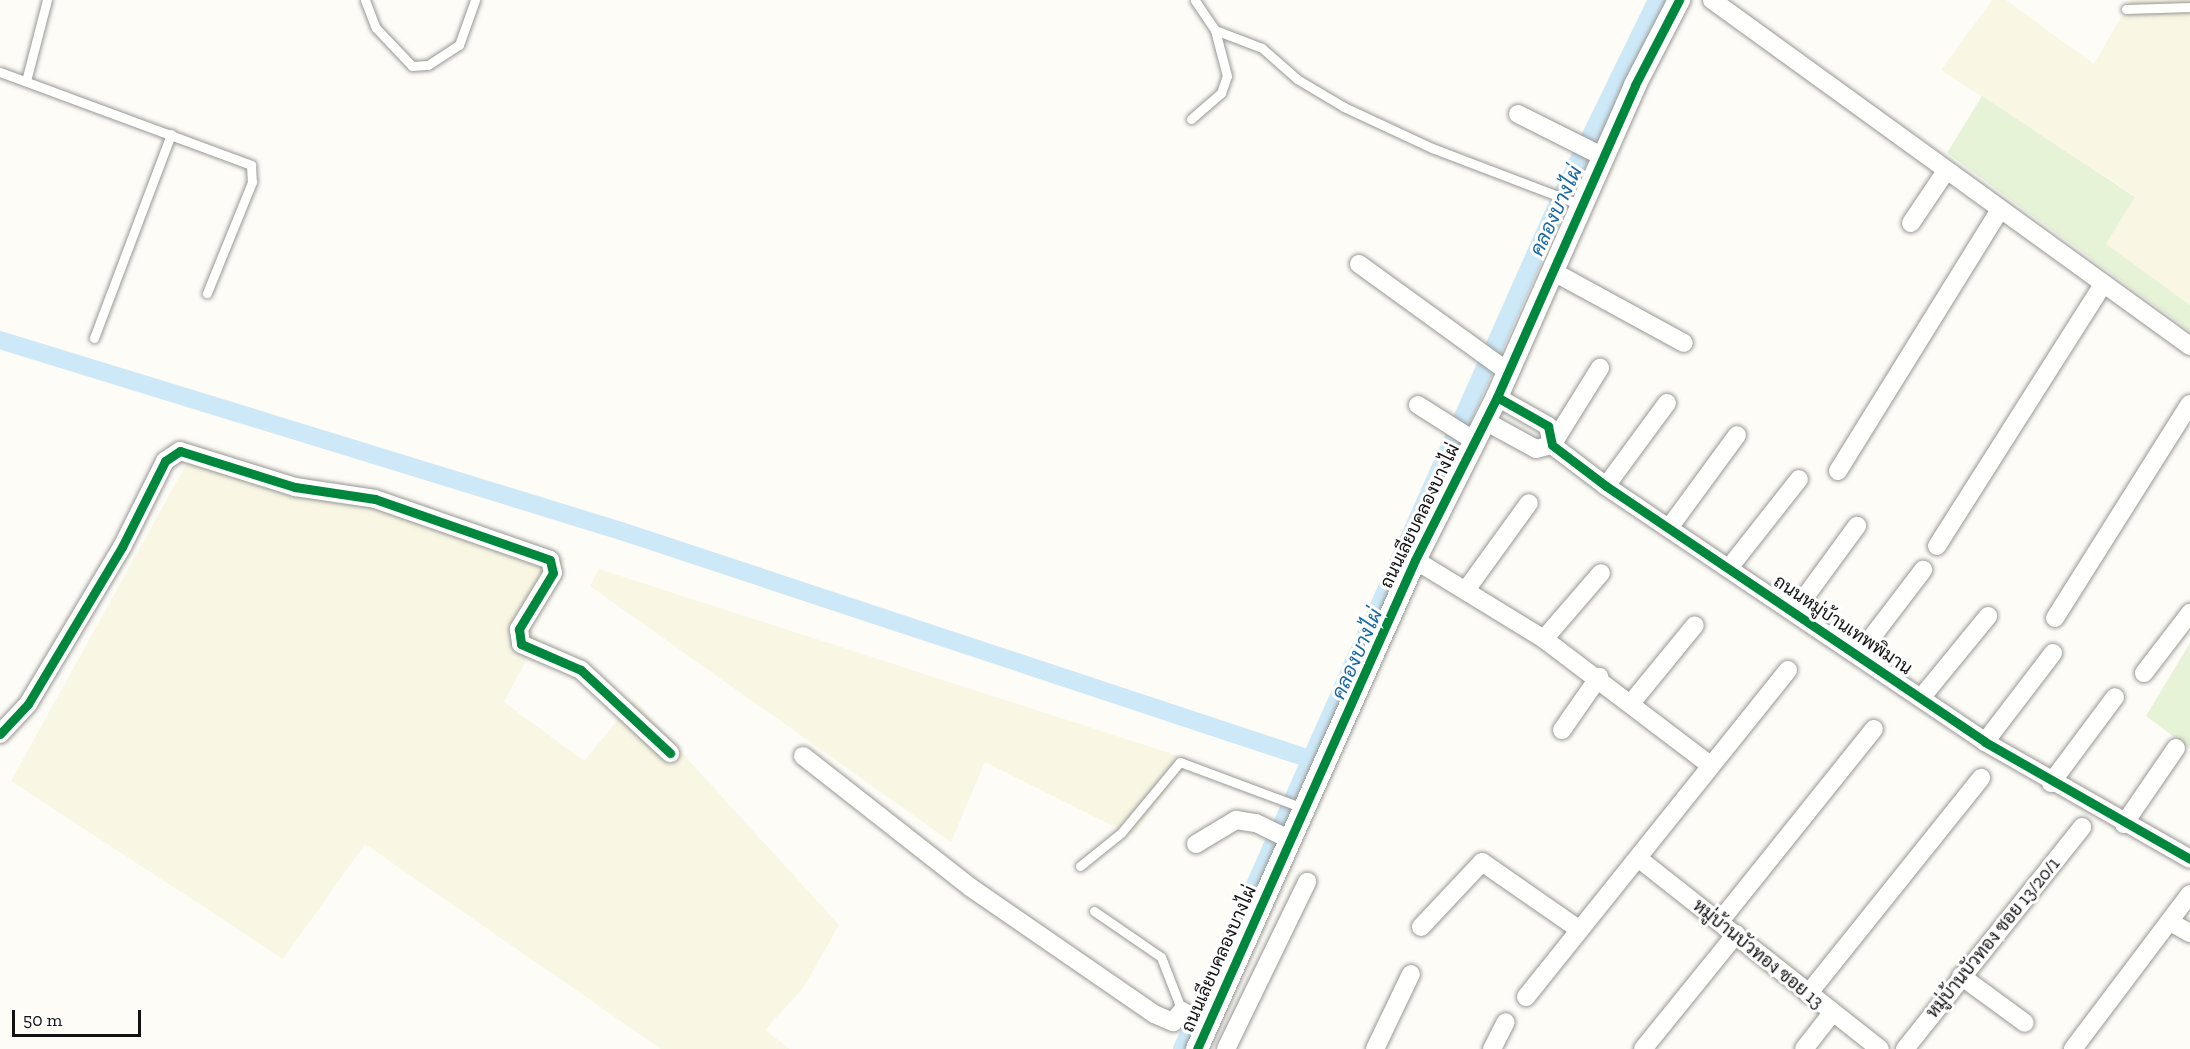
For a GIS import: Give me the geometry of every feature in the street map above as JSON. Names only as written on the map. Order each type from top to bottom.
[{"type":"street","name":"ถนนเลียบคลองบางไผ่","points":[[1197,1049],[1193,1018],[1287,838],[1415,560],[1476,433],[1497,397],[1504,369],[1552,271],[1576,202],[1679,0]]},
{"type":"street","points":[[1712,0],[2190,346]]},
{"type":"street","points":[[1518,114],[1599,154]]},
{"type":"street","points":[[1911,223],[1946,171]]},
{"type":"street","points":[[1838,471],[2000,210]]},
{"type":"street","points":[[1359,264],[1479,354],[1504,369]]},
{"type":"street","points":[[1552,271],[1684,343]]},
{"type":"street","points":[[1937,546],[2103,284]]},
{"type":"street","points":[[1418,405],[1442,420],[1476,433],[1536,449],[1552,445],[1600,368]]},
{"type":"street","name":"ถนนหมู่บ้านเทพพิมาน","points":[[1497,397],[1548,426],[1552,445],[1606,486],[1859,654],[1985,742],[2051,783],[2190,859]]},
{"type":"street","points":[[1606,486],[1666,402]]},
{"type":"street","points":[[2055,618],[2190,404]]},
{"type":"street","points":[[1669,528],[1737,435]]},
{"type":"street","points":[[0,734],[28,704],[138,520],[165,461],[180,451],[295,487],[375,499],[550,560],[553,573],[519,629],[521,644],[581,670],[670,753]]},
{"type":"street","points":[[1729,568],[1799,479]]},
{"type":"street","points":[[1466,590],[1529,503]]},
{"type":"street","points":[[1794,612],[1857,526]]},
{"type":"street","points":[[1415,560],[1544,639],[1599,677],[1710,765]]},
{"type":"street","points":[[1859,654],[1923,570]]},
{"type":"street","points":[[1544,639],[1601,573]]},
{"type":"street","points":[[2144,673],[2190,613]]},
{"type":"street","points":[[1921,698],[1988,616]]},
{"type":"street","points":[[1632,702],[1695,625]]},
{"type":"street","points":[[1985,742],[2053,653]]},
{"type":"street","points":[[1526,997],[1788,670]]},
{"type":"street","points":[[1562,730],[1599,677]]},
{"type":"street","points":[[2051,783],[2115,697]]},
{"type":"street","points":[[1720,921],[1874,729]]},
{"type":"street","points":[[2124,824],[2176,748]]},
{"type":"street","points":[[803,756],[970,887],[1154,1014],[1173,1022],[1193,1018]]},
{"type":"street","points":[[1808,994],[1981,778]]},
{"type":"street","points":[[1196,844],[1223,825],[1256,823],[1287,838]]},
{"type":"street","name":"หมู่บ้านบัวทอง ซอย 13/20/1","points":[[1905,1049],[2082,827]]},
{"type":"street","name":"หมู่บ้านบัวทอง ซอย 13","points":[[1638,858],[1880,1049]]},
{"type":"street","points":[[1421,927],[1482,862],[1580,930]]},
{"type":"street","points":[[1226,1049],[1307,882]]},
{"type":"street","points":[[2073,1049],[2190,894]]},
{"type":"street","points":[[2170,922],[2190,933]]},
{"type":"street","points":[[1643,1049],[1736,934]]},
{"type":"street","points":[[1375,1049],[1411,974]]},
{"type":"street","points":[[1961,976],[2025,1023]]},
{"type":"street","points":[[1804,1049],[1832,1013]]},
{"type":"street","points":[[1492,1049],[1506,1022]]},
{"type":"lane","points":[[26,81],[47,0]]},
{"type":"lane","points":[[365,0],[376,28],[399,56],[412,66],[428,66],[459,45],[475,0]]},
{"type":"lane","points":[[1191,119],[1221,93],[1227,75],[1215,30],[1195,0]]},
{"type":"lane","points":[[2126,9],[2190,7]]},
{"type":"lane","points":[[1215,30],[1262,48],[1297,79],[1344,107],[1432,148],[1536,184],[1576,202]]},
{"type":"lane","points":[[0,73],[171,134],[254,171],[207,293]]},
{"type":"lane","points":[[94,338],[171,134]]},
{"type":"lane","points":[[1080,866],[1121,833],[1174,764],[1199,766],[1300,807]]},
{"type":"lane","points":[[1094,912],[1161,957],[1193,1018]]},
{"type":"shaded area","points":[[1992,0],[2006,0],[2094,64],[2131,0],[2190,0],[2190,305],[2105,244],[2135,196],[1941,70]]},
{"type":"shaded area","points":[[194,450],[566,558],[525,622],[538,638],[504,702],[584,761],[634,700],[839,925],[804,987],[765,1030],[790,1049],[661,1049],[365,844],[283,959],[11,781]]},
{"type":"shaded area","points":[[599,569],[1188,759],[1133,836],[985,762],[951,842],[590,586]]},
{"type":"green space","points":[[1982,96],[2135,197],[2106,244],[2190,305],[2190,331],[1947,153]]},
{"type":"green space","points":[[2190,643],[2190,749],[2146,716]]},
{"type":"waterway","name":"คลองบางไผ่","points":[[1182,1049],[1559,201],[1657,0]]},
{"type":"waterway","points":[[0,340],[621,531],[1313,760]]},
{"type":"cycle path","points":[[1197,1049],[1415,560],[1497,397],[1635,85],[1679,0]]},
{"type":"cycle path","points":[[1497,397],[1548,426],[1552,445],[1606,486],[1985,742],[2190,859]]},
{"type":"cycle path","points":[[0,734],[28,704],[122,547],[165,461],[180,451],[295,487],[375,499],[550,560],[553,573],[519,629],[521,644],[581,670],[670,753]]}]
